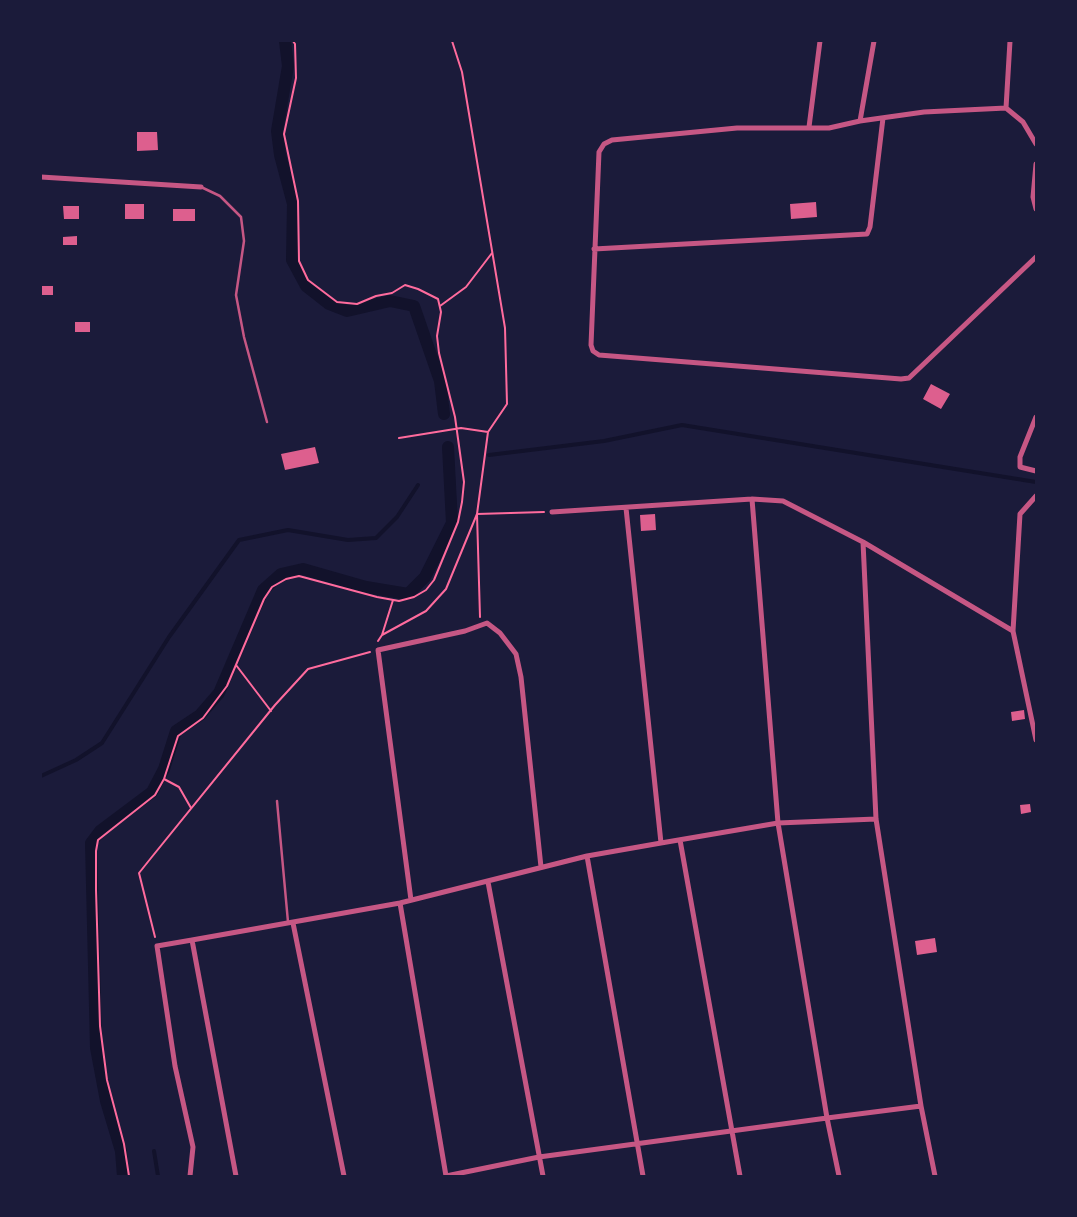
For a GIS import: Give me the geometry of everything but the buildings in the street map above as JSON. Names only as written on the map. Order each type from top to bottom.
[{"type":"street","points":[[808,127],[820,41]]},
{"type":"street","points":[[860,120],[874,41]]},
{"type":"street","points":[[1006,108],[1010,41]]},
{"type":"street","points":[[1036,144],[1023,122],[1006,108],[924,112],[860,120],[829,128],[737,128],[612,140],[604,144],[599,152],[591,345],[593,351],[599,355],[901,379],[909,378],[1036,258]]},
{"type":"street","points":[[594,249],[868,234],[883,118]]},
{"type":"street","points":[[1036,164],[1033,197],[1036,209]]},
{"type":"street","points":[[41,177],[201,187]]},
{"type":"street","points":[[1036,417],[1020,457],[1020,468],[1036,471]]},
{"type":"street","points":[[1036,496],[1020,514],[1013,631],[1036,740]]},
{"type":"street","points":[[552,512],[752,499],[783,501],[863,542],[1013,631]]},
{"type":"street","points":[[752,499],[778,823],[827,1118],[839,1176]]},
{"type":"street","points":[[626,508],[661,843]]},
{"type":"street","points":[[863,542],[876,819],[920,1106],[935,1176]]},
{"type":"street","points":[[411,900],[378,650],[487,623],[500,633],[516,654],[521,677],[540,867]]},
{"type":"street","points":[[190,1176],[192,1147],[175,1066],[157,946],[400,903],[587,856],[778,823],[876,819]]},
{"type":"street","points":[[680,840],[740,1176]]},
{"type":"street","points":[[587,856],[643,1176]]},
{"type":"street","points":[[488,882],[543,1176]]},
{"type":"street","points":[[400,903],[446,1176],[539,1157],[920,1106]]},
{"type":"street","points":[[290,923],[344,1176]]},
{"type":"street","points":[[192,940],[236,1176]]},
{"type":"lane","points":[[201,187],[220,196],[241,217],[244,241],[236,295],[244,337],[267,422]]},
{"type":"lane","points":[[277,802],[290,923]]},
{"type":"path","points":[[129,1176],[124,1144],[107,1080],[103,1055],[96,851],[98,840],[154,795],[164,779],[178,736],[203,718],[227,686],[264,599],[272,587],[286,579],[299,576],[393,600],[399,601],[414,597],[426,590],[442,563],[458,522],[464,482],[456,428],[439,353],[437,336],[441,312],[438,299],[405,285],[392,293],[376,296],[357,304],[337,302],[308,280],[300,261],[298,201],[284,134],[296,78],[297,64],[293,41]]},
{"type":"path","points":[[452,41],[462,72],[505,328],[507,404],[488,432],[477,514],[482,625]]},
{"type":"path","points":[[440,306],[466,287],[492,253]]},
{"type":"path","points":[[399,438],[456,428],[488,432]]},
{"type":"path","points":[[477,514],[552,512]]},
{"type":"path","points":[[382,635],[426,610],[446,589],[477,514]]},
{"type":"path","points":[[157,946],[139,874],[191,808],[308,669],[378,650],[377,642],[382,635],[393,600]]},
{"type":"path","points":[[236,664],[271,711]]},
{"type":"path","points":[[164,779],[179,787],[191,808]]},
{"type":"waterway","points":[[285,41],[288,66],[277,131],[280,155],[293,204],[292,260],[306,286],[329,304],[347,311],[390,301],[414,306],[440,381],[444,414]]},
{"type":"waterway","points":[[489,455],[604,441],[682,425],[1036,482]]},
{"type":"waterway","points":[[123,1176],[121,1151],[106,1101],[96,1048],[91,843],[100,831],[152,792],[164,769],[176,731],[200,715],[219,693],[263,590],[281,574],[303,569],[366,587],[408,594],[425,577],[452,523],[448,447]]},
{"type":"waterway","points":[[41,776],[76,760],[102,743],[169,637],[239,540],[288,530],[348,540],[376,538],[397,517],[418,485]]},
{"type":"waterway","points":[[154,1151],[158,1176]]}]
